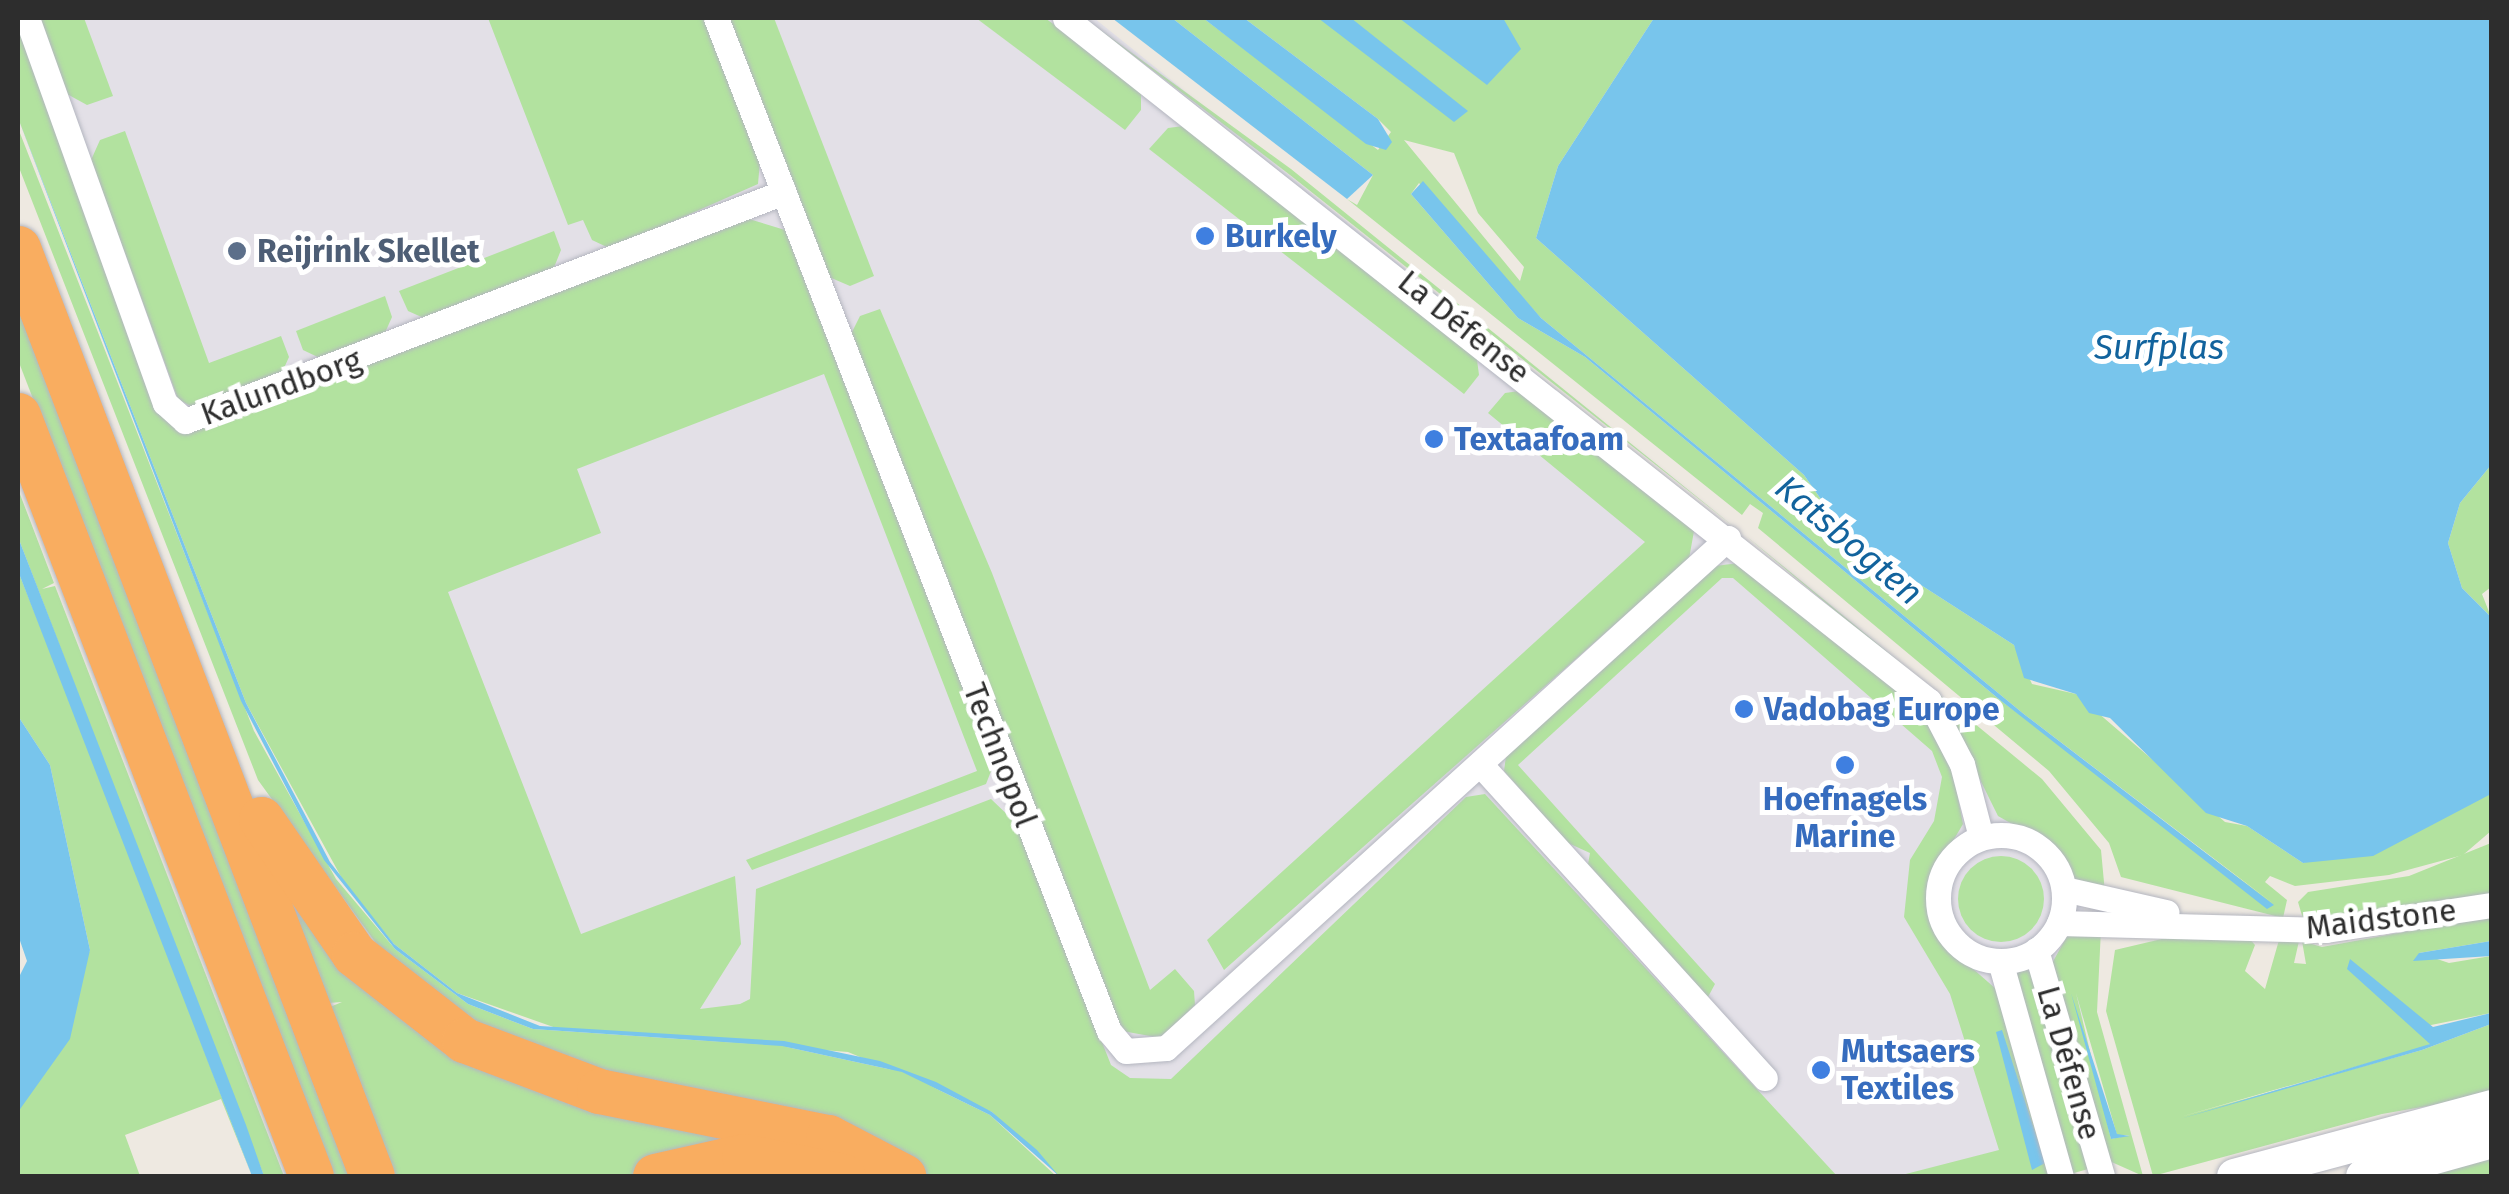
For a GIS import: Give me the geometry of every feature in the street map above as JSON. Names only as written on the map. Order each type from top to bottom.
[{"type":"highway","points":[[18,248],[182,663],[372,1176]]},
{"type":"highway","points":[[18,415],[311,1176]]},
{"type":"highway","points":[[182,663],[308,896],[354,954],[421,1012],[538,1073],[828,1137],[903,1176]]},
{"type":"highway","points":[[655,1176],[744,1156],[842,1176]]},
{"type":"main road","points":[[2234,1176],[2492,1106]]},
{"type":"main road","points":[[2363,1176],[2492,1140]]},
{"type":"street","name":"Kalundborg","points":[[27,18],[165,403],[185,421],[784,192]]},
{"type":"street","name":"Technopol","points":[[716,18],[1119,1046],[1144,1056],[1166,1048],[1728,538]]},
{"type":"street","name":"La Défense","points":[[1065,18],[1728,538],[1929,701],[1962,764],[1982,838],[1943,872],[1939,907],[1966,950],[2000,961],[2036,950],[2059,923]]},
{"type":"street","points":[[1480,764],[1765,1078]]},
{"type":"street","points":[[1982,838],[2025,839],[2057,868],[2064,889],[2059,923]]},
{"type":"street","name":"Maidstone","points":[[2064,889],[2210,922]]},
{"type":"street","name":"Maidstone","points":[[2059,923],[2210,922],[2326,930],[2492,905]]},
{"type":"street","name":"La Défense","points":[[2036,950],[2102,1176]]},
{"type":"street","name":"La Défense","points":[[2000,961],[2061,1176]]},
{"type":"shaded area","points":[[18,18],[1094,18],[1980,731],[2084,853],[2083,1028],[2108,1130],[1934,1176],[1077,1176],[872,1034],[628,1036],[172,443]]},
{"type":"green space","points":[[39,18],[84,18],[113,96],[87,105],[67,94]]},
{"type":"green space","points":[[488,18],[704,18],[760,161],[758,184],[611,249],[592,240],[583,220],[568,225]]},
{"type":"green space","points":[[728,18],[774,18],[874,276],[850,286],[829,277]]},
{"type":"green space","points":[[976,18],[1045,18],[1141,88],[1141,110],[1125,130]]},
{"type":"green space","points":[[1084,18],[1291,169],[1738,530],[1290,175]]},
{"type":"green space","points":[[1172,18],[1203,18],[1378,150],[1391,132],[1378,119],[1244,18],[1654,18],[1558,166],[1536,238],[1804,475],[1848,538],[2014,645],[2032,684],[2076,694],[2225,822],[2247,826],[2303,863],[2491,794],[2491,831],[2463,855],[2389,875],[2295,886],[2270,876],[2265,882],[2287,900],[2283,918],[2121,877],[2109,843],[2049,771],[1758,528],[1763,513],[1750,504],[1742,515],[1347,199],[1357,205],[1373,175]],"holes":[[[1404,140],[1454,153],[1478,213],[1524,267],[1520,281]],[[1419,183],[1541,318],[2025,715],[2275,905],[2000,700],[1585,357],[1518,318],[1411,194]]]},
{"type":"green space","points":[[18,22],[160,414],[182,433],[749,219],[785,230],[993,766],[986,784],[752,870],[746,860],[977,771],[824,374],[577,469],[601,533],[448,592],[581,934],[735,876],[741,944],[700,1009],[740,1004],[750,999],[756,889],[991,799],[1016,823],[1111,1065],[1130,1078],[1171,1079],[1466,797],[1485,794],[1837,1176],[1059,1176],[992,1112],[848,1052],[559,1029],[457,993],[394,944],[345,884],[246,703],[18,118]]},
{"type":"green space","points":[[1191,125],[1476,352],[1479,375],[1464,394],[1149,149],[1168,128]]},
{"type":"green space","points":[[18,128],[254,731],[336,879],[395,949],[468,1004],[533,1029],[782,1046],[902,1072],[990,1115],[1056,1176],[923,1176],[546,1064],[407,986],[258,780],[18,165]]},
{"type":"green space","points":[[125,131],[209,363],[281,336],[289,357],[280,377],[194,408],[178,399],[91,160],[100,140]]},
{"type":"green space","points":[[554,231],[561,250],[553,270],[426,319],[408,311],[399,291]]},
{"type":"green space","points":[[385,296],[392,317],[384,335],[324,360],[303,350],[296,331]]},
{"type":"green space","points":[[18,297],[360,1176],[334,1176],[18,360]]},
{"type":"green space","points":[[880,309],[992,573],[1150,990],[1175,969],[1194,991],[1195,1005],[1161,1038],[1122,1031],[850,336],[860,316]]},
{"type":"green space","points":[[1526,390],[1694,531],[1689,559],[1224,970],[1207,940],[1645,542],[1488,413],[1505,393]]},
{"type":"green space","points":[[2491,465],[2491,587],[2482,594],[2491,617],[2462,588],[2448,543],[2460,503]]},
{"type":"green space","points":[[18,489],[54,583],[42,589],[55,586],[284,1176],[264,1176],[195,999],[18,537]]},
{"type":"green space","points":[[1745,535],[2042,779],[2101,850],[2105,893],[2074,880],[2047,844],[1998,816],[1940,699]]},
{"type":"green space","points":[[1739,563],[1921,710],[1953,771],[1963,824],[1933,875],[1931,916],[1947,946],[1996,989],[2050,1176],[1898,1176],[1999,1150],[1950,994],[1904,917],[1910,860],[1934,821],[1942,777],[1932,751],[1733,578],[1722,578],[1518,765],[1715,984],[1708,997],[1588,864],[1590,853],[1568,843],[1504,771],[1506,756],[1715,566]],"holes":[[[2000,1029],[2040,1161],[2034,1163]]]},
{"type":"green space","points":[[18,571],[252,1176],[221,1099],[125,1135],[140,1176],[18,1176],[18,1112],[90,950],[50,765],[18,716]]},
{"type":"green space","points":[[2491,843],[2491,894],[2303,919],[2298,902],[2308,892],[2409,876]]},
{"type":"green space","points":[[2001,856],[2018,859],[2037,875],[2044,899],[2041,916],[2025,935],[2001,942],[1984,939],[1965,923],[1958,899],[1961,882],[1977,863]]},
{"type":"green space","points":[[276,864],[395,1004],[770,1133],[639,1176],[396,1176],[330,1007],[342,1002],[328,1003]]},
{"type":"green space","points":[[2491,916],[2491,941],[2419,953],[2449,963],[2491,956],[2491,1013],[2431,1025],[2420,1031],[2433,1043],[2421,1048],[2180,1117],[2422,1050],[2491,1024],[2491,1095],[2382,1114],[2153,1176],[2106,1011],[2115,950],[2187,933],[2248,937],[2255,945],[2245,971],[2265,989],[2279,940],[2299,941],[2294,963],[2306,964],[2302,941],[2322,947]]},
{"type":"green space","points":[[2101,929],[2097,1012],[2143,1176],[2107,1160],[2050,967],[2067,936]],"holes":[[[2076,993],[2117,1135],[2130,1135],[2111,1139]]]},
{"type":"green space","points":[[2030,968],[2092,1168],[2070,1174],[2015,973]]},
{"type":"green space","points":[[2491,1150],[2491,1176],[2399,1176]]},
{"type":"water","points":[[1112,18],[1172,18],[1373,175],[1347,199]]},
{"type":"water","points":[[1203,18],[1244,18],[1378,119],[1392,142],[1386,150],[1366,144]]},
{"type":"water","points":[[1318,18],[1351,18],[1468,111],[1454,122]]},
{"type":"water","points":[[1399,18],[1503,18],[1521,49],[1487,85]]},
{"type":"water","name":"Surfplas","points":[[1654,18],[2491,18],[2491,465],[2460,503],[2448,543],[2462,588],[2491,617],[2491,794],[2373,856],[2303,863],[2247,826],[2206,813],[2110,718],[2089,713],[2076,694],[2024,678],[2014,645],[1848,538],[1804,475],[1536,238],[1558,166]]},
{"type":"water","points":[[18,118],[246,703],[330,862],[394,944],[457,993],[540,1026],[784,1041],[880,1061],[936,1082],[992,1112],[1037,1150],[1059,1176],[990,1115],[902,1072],[782,1046],[533,1029],[468,1004],[395,949],[324,860],[241,701]]},
{"type":"water","points":[[1423,181],[1541,318],[2025,715],[2274,905],[2267,909],[2000,700],[1585,357],[1518,318],[1411,194]]},
{"type":"water","points":[[18,537],[264,1176],[252,1176],[18,571]]},
{"type":"water","points":[[18,716],[50,765],[90,950],[70,1039],[18,1112],[18,979],[27,961],[18,935]]},
{"type":"water","points":[[2491,941],[2491,956],[2413,961],[2419,953]]},
{"type":"water","points":[[2350,959],[2433,1027],[2491,1013],[2491,1024],[2422,1050],[2180,1119],[2430,1044],[2347,969]]},
{"type":"water","points":[[2071,993],[2117,1134],[2130,1136],[2111,1139]]},
{"type":"water","points":[[2002,1030],[2045,1163],[2032,1170],[1996,1032]]},
{"type":"place","name":"Burkely","points":[[1205,236]]},
{"type":"place","name":"Reijrink Skellet","points":[[237,251]]},
{"type":"place","name":"Textaafoam","points":[[1434,439]]},
{"type":"place","name":"Vadobag Europe","points":[[1744,709]]},
{"type":"place","name":"Hoefnagels Marine","points":[[1845,765]]},
{"type":"place","name":"Mutsaers Textiles","points":[[1821,1070]]},
{"type":"water label","name":"Katsbogten","points":[[1849,540]]}]
